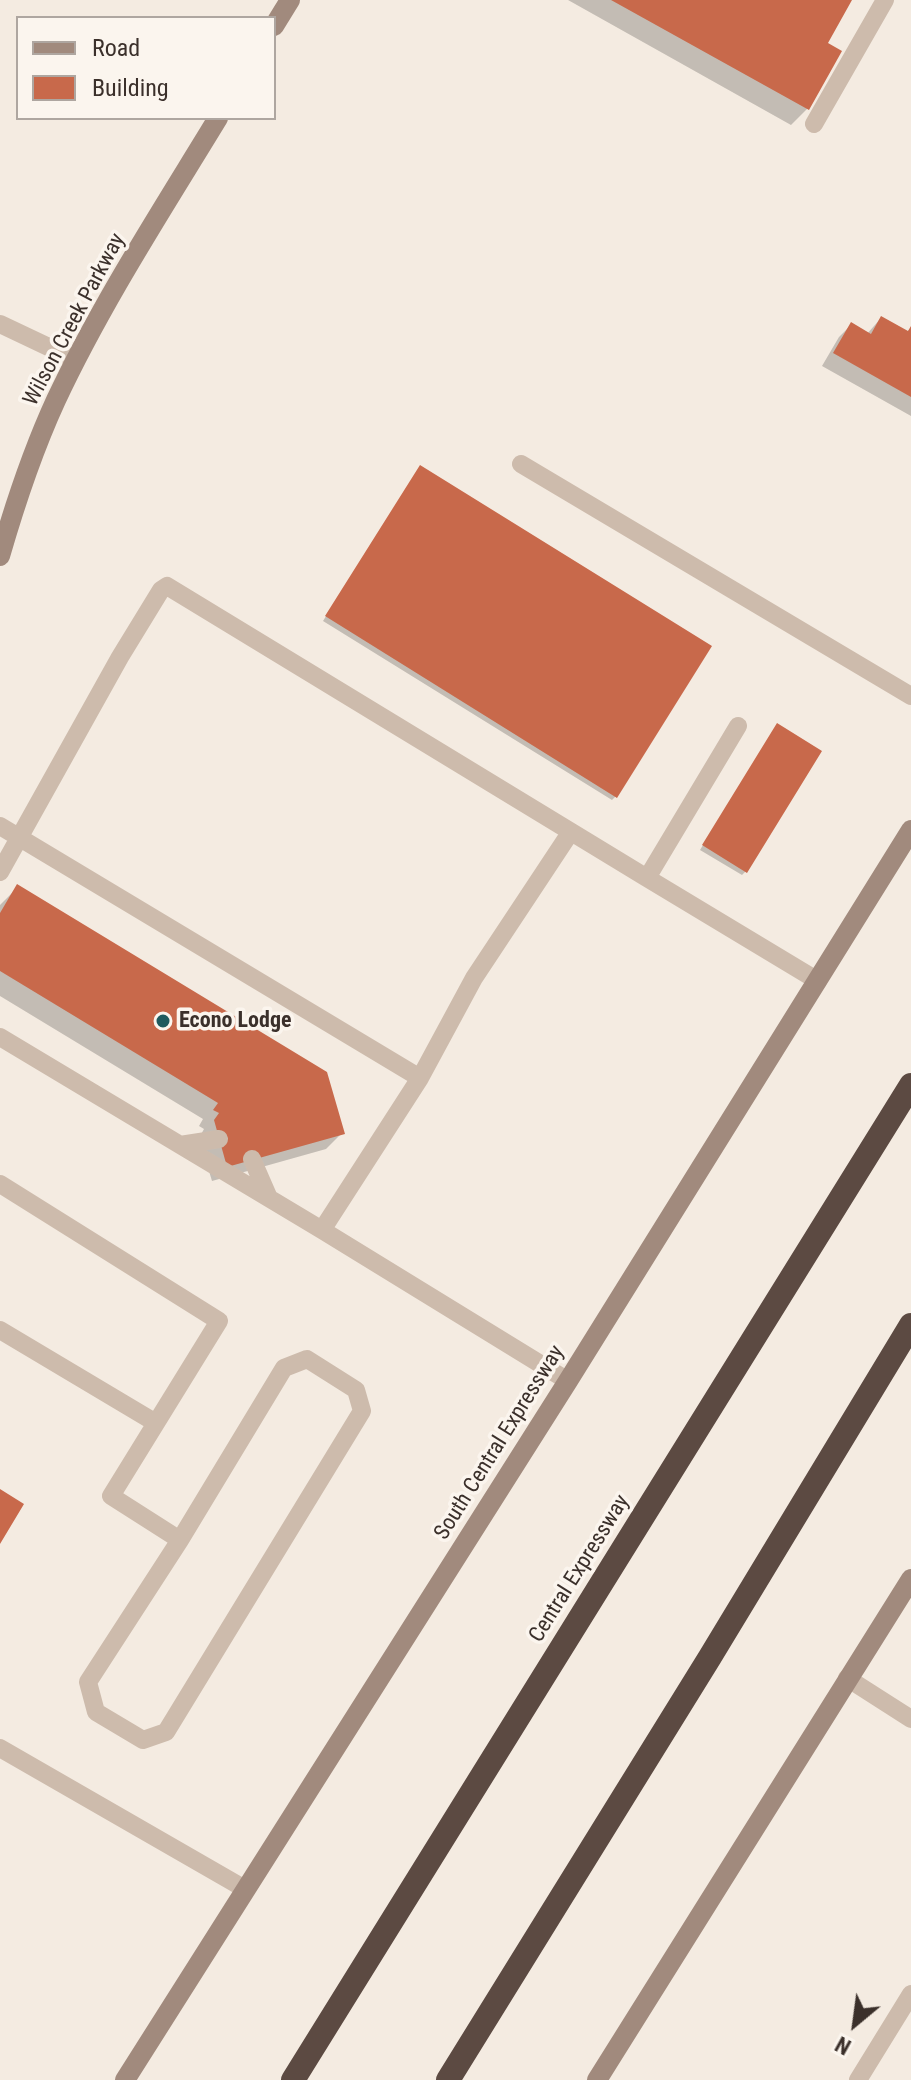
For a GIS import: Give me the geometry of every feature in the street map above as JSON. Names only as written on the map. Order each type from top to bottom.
[{"type":"highway","name":"Central Expressway","points":[[293,2080],[911,1085]]},
{"type":"highway","points":[[448,2080],[911,1325]]},
{"type":"main road","points":[[276,23],[290,0]]},
{"type":"main road","name":"Wilson Creek Parkway","points":[[0,556],[36,447],[76,360],[217,120]]},
{"type":"main road","name":"South Central Expressway","points":[[125,2080],[568,1381],[911,830]]},
{"type":"main road","points":[[597,2080],[911,1579]]},
{"type":"lane","points":[[814,124],[885,0]]},
{"type":"lane","points":[[0,324],[76,360]]},
{"type":"lane","points":[[521,464],[911,696]]},
{"type":"lane","points":[[0,872],[120,657],[161,590],[167,586],[818,981]]},
{"type":"lane","points":[[647,878],[738,726]]},
{"type":"lane","points":[[0,826],[420,1078]]},
{"type":"lane","points":[[322,1230],[420,1078],[474,978],[570,833]]},
{"type":"lane","points":[[0,1037],[568,1381]]},
{"type":"lane","points":[[180,1145],[219,1139]]},
{"type":"lane","points":[[252,1159],[269,1198]]},
{"type":"lane","points":[[0,1184],[219,1321],[111,1496],[180,1540]]},
{"type":"lane","points":[[0,1330],[156,1423]]},
{"type":"lane","points":[[307,1359],[356,1390],[362,1411],[166,1732],[143,1740],[96,1712],[88,1682],[180,1540],[284,1368],[307,1359]]},
{"type":"lane","points":[[847,1678],[911,1719]]},
{"type":"lane","points":[[0,1748],[245,1889]]},
{"type":"lane","points":[[858,2080],[911,1994]]},
{"type":"building","points":[[611,0],[852,0],[828,43],[842,51],[809,110]]},
{"type":"building","points":[[881,316],[908,331],[911,326],[911,397],[833,353],[851,322],[871,334]]},
{"type":"building","points":[[420,465],[712,646],[617,798],[325,616]]},
{"type":"building","points":[[777,723],[822,751],[747,873],[702,845]]},
{"type":"building","name":"Econo Lodge","points":[[17,884],[327,1072],[345,1134],[227,1167],[214,1120],[219,1113],[213,1110],[218,1103],[0,971],[0,913]]},
{"type":"building","points":[[0,1489],[24,1504],[0,1544]]},
{"type":"place","name":"Econo Lodge","points":[[163,1021]]}]
